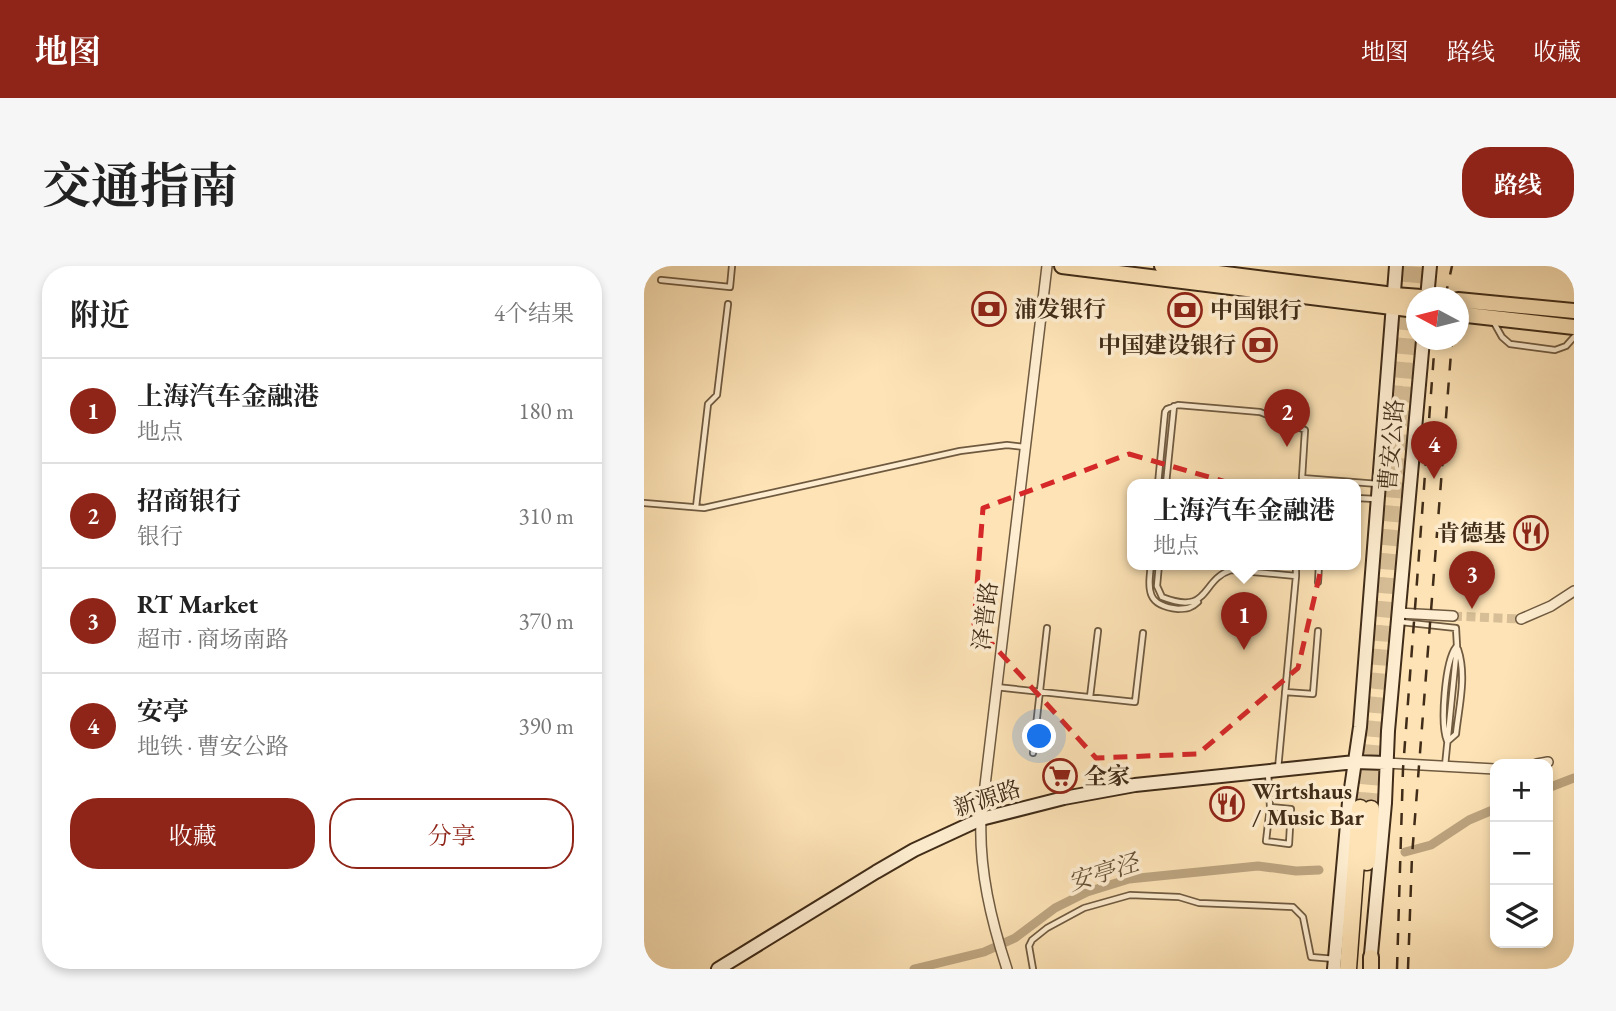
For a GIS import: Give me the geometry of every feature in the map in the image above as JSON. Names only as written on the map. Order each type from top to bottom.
[{"type":"highway","points":[[1339,965],[1366,808],[1357,969]]},
{"type":"main road","points":[[1062,266],[1273,291],[1393,301],[1406,299]]},
{"type":"main road","points":[[1162,266],[1393,301],[1406,306]]},
{"type":"main road","points":[[1393,301],[1396,266]]},
{"type":"main road","points":[[1428,287],[1430,266]]},
{"type":"main road","name":"曹安公路","points":[[1339,965],[1349,802],[1360,727],[1393,301]]},
{"type":"main road","points":[[1469,301],[1574,311]]},
{"type":"main road","points":[[1469,315],[1574,327]]},
{"type":"main road","name":"曹安公路","points":[[1370,965],[1422,350]]},
{"type":"main road","name":"新源路","points":[[718,969],[914,850],[981,818],[1100,790],[1355,762],[1386,763]]},
{"type":"street","name":"泽普路","points":[[1007,969],[996,933],[982,866],[981,818],[1047,266]]},
{"type":"street","points":[[1521,619],[1551,606],[1574,591]]},
{"type":"street","points":[[1398,617],[1453,616]]},
{"type":"street","points":[[1386,763],[1490,769]]},
{"type":"lane","points":[[661,280],[730,287],[732,266]]},
{"type":"lane","points":[[696,507],[708,404],[717,395],[728,304]]},
{"type":"lane","points":[[1491,317],[1502,337],[1510,344],[1555,350],[1566,346],[1574,337]]},
{"type":"lane","points":[[1158,479],[1165,412],[1174,406],[1260,412],[1305,430],[1302,478],[1315,479]]},
{"type":"lane","points":[[1167,479],[1174,406]]},
{"type":"lane","points":[[644,503],[704,508],[960,451],[1007,445],[1025,448]]},
{"type":"lane","points":[[1361,483],[1379,484]]},
{"type":"lane","points":[[1361,498],[1377,499]]},
{"type":"lane","points":[[1151,570],[1149,590],[1156,604],[1187,609],[1193,607],[1217,578],[1231,570],[1296,576]]},
{"type":"lane","points":[[1158,570],[1157,586],[1162,597],[1186,601],[1200,599]]},
{"type":"lane","points":[[1270,807],[1291,810],[1289,844],[1266,841],[1273,770],[1282,721],[1296,570]]},
{"type":"lane","points":[[1318,582],[1319,570]]},
{"type":"lane","points":[[1398,617],[1456,628],[1457,646],[1463,665],[1456,734],[1447,741]]},
{"type":"lane","points":[[1032,753],[1047,628]]},
{"type":"lane","points":[[1090,697],[1098,631]]},
{"type":"lane","points":[[1285,692],[1312,694],[1318,631]]},
{"type":"lane","points":[[995,687],[1135,702],[1143,634]]},
{"type":"lane","points":[[1445,767],[1447,741],[1443,732],[1446,696],[1450,658],[1457,646]]},
{"type":"lane","points":[[1033,969],[1029,946],[1032,940],[1047,928],[1098,902],[1139,895],[1179,897],[1199,903],[1293,907],[1303,917],[1311,957],[1339,965]]},
{"type":"highlighted area","points":[[1129,454],[1334,513],[1298,668],[1198,754],[1096,758],[974,624],[983,508]]},
{"type":"waterway","name":"安亭泾","points":[[1553,786],[1574,778]]},
{"type":"waterway","name":"安亭泾","points":[[1405,852],[1431,845],[1469,820],[1490,811]]},
{"type":"waterway","name":"安亭泾","points":[[914,969],[984,952],[1015,938],[1055,908],[1087,892],[1129,879],[1258,866],[1296,871],[1319,870]]},
{"type":"tunnel","points":[[1360,808],[1405,266]]},
{"type":"tunnel","points":[[1371,809],[1418,266]]},
{"type":"tunnel","points":[[1453,616],[1521,619]]},
{"type":"railway","points":[[1447,287],[1452,266]]},
{"type":"railway","points":[[1397,969],[1403,769],[1434,350]]},
{"type":"railway","points":[[1408,969],[1412,856],[1451,350]]},
{"type":"place","name":"浦发银行","points":[[989,309]]},
{"type":"place","name":"中国银行","points":[[1185,310]]},
{"type":"place","name":"中国建设银行","points":[[1260,345]]},
{"type":"place","name":"招商银行","points":[[1287,447]]},
{"type":"place","name":"安亭","points":[[1434,479]]},
{"type":"place","name":"肯德基","points":[[1531,533]]},
{"type":"place","name":"RT Market","points":[[1472,609]]},
{"type":"place","name":"上海汽车金融港","points":[[1244,650]]},
{"type":"place","name":"全家","points":[[1060,776]]},
{"type":"place","name":"Wirtshaus / Music Bar","points":[[1227,804]]}]
